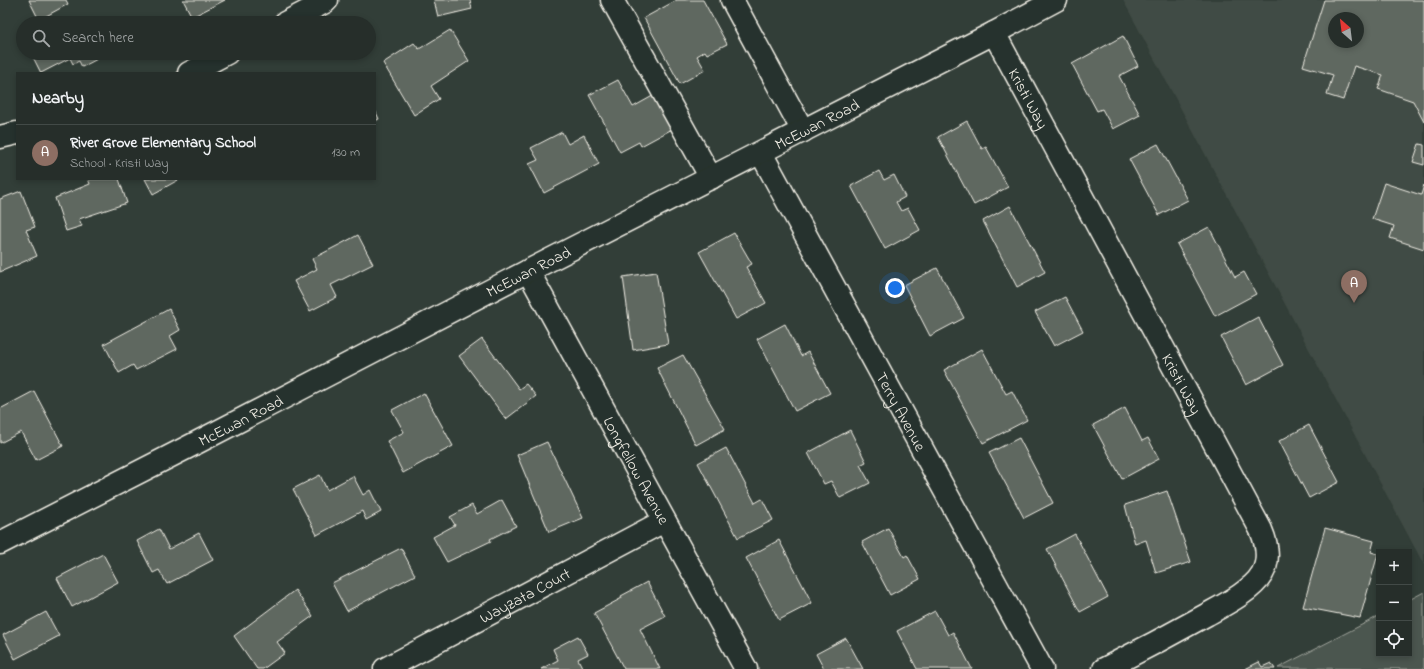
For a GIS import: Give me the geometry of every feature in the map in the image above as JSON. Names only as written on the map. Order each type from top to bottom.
[{"type":"street","points":[[298,16],[325,2],[326,0]]},
{"type":"street","points":[[612,0],[711,178]]},
{"type":"street","points":[[732,0],[803,131]]},
{"type":"street","name":"McEwan Road","points":[[0,543],[1056,0]]},
{"type":"street","name":"Kristi Way","points":[[994,33],[1257,523],[1265,541],[1268,556],[1263,572],[1256,583],[1226,604],[1165,638],[1104,669]]},
{"type":"street","points":[[191,72],[214,60]]},
{"type":"street","name":"Terry Avenue","points":[[761,153],[1042,669]]},
{"type":"street","name":"Longfellow Avenue","points":[[528,271],[746,669]]},
{"type":"street","name":"Wayzata Court","points":[[385,669],[664,521]]},
{"type":"shaded area","points":[[1123,0],[1424,0],[1424,565]]},
{"type":"shaded area","points":[[1424,592],[1424,669],[1278,668],[1376,618],[1376,657],[1412,657],[1412,598]]},
{"type":"building","points":[[29,0],[66,0],[68,4],[46,16],[37,16]]},
{"type":"building","points":[[183,0],[225,0],[194,16],[191,16]]},
{"type":"building","points":[[434,0],[470,0],[472,9],[438,17]]},
{"type":"building","points":[[677,0],[703,0],[727,44],[707,54],[705,51],[697,56],[705,70],[680,84],[644,18]]},
{"type":"building","points":[[1324,0],[1424,0],[1424,122],[1413,101],[1378,89],[1383,75],[1354,66],[1343,100],[1327,95],[1333,75],[1303,66]]},
{"type":"building","points":[[450,30],[469,61],[431,86],[439,99],[414,115],[383,63],[414,43],[419,49]]},
{"type":"building","points":[[1123,36],[1138,66],[1119,76],[1140,115],[1113,129],[1102,109],[1097,111],[1072,64]]},
{"type":"building","points":[[34,60],[66,60],[43,72],[40,72]]},
{"type":"building","points":[[71,60],[95,60],[82,67],[79,61],[73,64]]},
{"type":"building","points":[[618,80],[633,107],[658,93],[676,127],[641,146],[639,142],[620,152],[589,95]]},
{"type":"building","points":[[376,112],[379,119],[376,120]]},
{"type":"building","points":[[967,121],[982,149],[986,147],[1008,187],[974,205],[938,137]]},
{"type":"building","points":[[562,132],[568,144],[584,135],[599,164],[544,193],[529,164],[538,160],[531,148]]},
{"type":"building","points":[[1158,144],[1188,200],[1159,215],[1129,159]]},
{"type":"building","points":[[1419,144],[1424,145],[1424,165],[1413,162]]},
{"type":"building","points":[[879,171],[884,180],[894,175],[905,197],[896,202],[901,211],[908,208],[920,230],[885,249],[851,186]]},
{"type":"building","points":[[88,180],[119,180],[127,203],[79,219],[82,226],[66,231],[55,198],[90,184]]},
{"type":"building","points":[[146,180],[178,180],[153,194]]},
{"type":"building","points":[[1384,183],[1421,195],[1424,185],[1424,249],[1390,238],[1394,226],[1372,219]]},
{"type":"building","points":[[21,191],[35,227],[26,230],[37,256],[0,272],[0,199]]},
{"type":"building","points":[[1010,206],[1045,272],[1017,287],[983,221]]},
{"type":"building","points":[[1209,227],[1235,277],[1244,272],[1256,294],[1215,316],[1177,244]]},
{"type":"building","points":[[734,233],[752,264],[746,267],[766,303],[736,319],[699,252]]},
{"type":"building","points":[[358,235],[373,264],[331,285],[337,297],[310,311],[294,281],[317,269],[312,259]]},
{"type":"building","points":[[937,268],[964,318],[930,336],[904,285]]},
{"type":"building","points":[[656,272],[668,344],[633,350],[623,277]]},
{"type":"building","points":[[1065,297],[1083,331],[1054,346],[1035,312]]},
{"type":"building","points":[[169,309],[180,330],[170,336],[177,349],[136,370],[133,365],[119,373],[104,344]]},
{"type":"building","points":[[1258,317],[1283,365],[1246,385],[1221,337]]},
{"type":"building","points":[[785,324],[801,356],[808,352],[830,393],[795,411],[757,339]]},
{"type":"building","points":[[482,339],[519,389],[526,384],[536,396],[506,419],[459,356]]},
{"type":"building","points":[[982,349],[1006,394],[1012,391],[1027,420],[983,443],[944,370]]},
{"type":"building","points":[[683,355],[725,429],[696,445],[657,368]]},
{"type":"building","points":[[34,391],[63,446],[36,460],[21,432],[0,443],[0,409]]},
{"type":"building","points":[[424,393],[453,446],[403,473],[387,441],[404,432],[392,410]]},
{"type":"building","points":[[1125,408],[1142,441],[1148,438],[1159,459],[1122,479],[1093,425]]},
{"type":"building","points":[[1309,425],[1339,482],[1309,498],[1279,441]]},
{"type":"building","points":[[850,430],[866,462],[860,465],[870,483],[840,498],[831,481],[824,484],[808,453]]},
{"type":"building","points":[[1019,438],[1053,503],[1024,518],[989,453]]},
{"type":"building","points":[[547,442],[583,518],[549,532],[517,455]]},
{"type":"building","points":[[726,448],[755,503],[762,499],[773,520],[738,538],[698,463]]},
{"type":"building","points":[[320,475],[327,490],[353,476],[363,495],[370,490],[381,512],[366,520],[362,511],[317,535],[293,489]]},
{"type":"building","points":[[1167,491],[1191,562],[1156,573],[1146,540],[1135,544],[1125,505]]},
{"type":"building","points":[[502,500],[516,526],[490,539],[491,541],[447,562],[433,537],[455,525],[450,517],[472,505],[477,514]]},
{"type":"building","points":[[888,528],[904,557],[907,555],[920,579],[890,595],[862,542]]},
{"type":"building","points":[[1325,528],[1374,541],[1371,552],[1376,553],[1376,561],[1360,618],[1303,607]]},
{"type":"building","points":[[159,529],[169,549],[199,533],[213,560],[167,584],[159,570],[153,573],[137,541]]},
{"type":"building","points":[[1075,534],[1108,597],[1080,612],[1047,549]]},
{"type":"building","points":[[779,540],[812,603],[779,620],[746,558]]},
{"type":"building","points":[[401,548],[415,575],[347,611],[332,583]]},
{"type":"building","points":[[103,554],[118,582],[72,607],[57,578]]},
{"type":"building","points":[[647,582],[665,616],[640,629],[660,669],[624,669],[594,613]]},
{"type":"building","points":[[295,590],[313,616],[277,642],[285,653],[263,669],[257,669],[234,636]]},
{"type":"building","points":[[935,611],[948,635],[953,632],[972,669],[917,669],[897,631]]},
{"type":"building","points":[[46,612],[59,636],[15,659],[3,635]]},
{"type":"building","points":[[578,636],[588,654],[578,659],[583,669],[541,669],[558,660],[553,649]]},
{"type":"building","points":[[846,638],[863,669],[824,669],[816,654]]},
{"type":"building","points":[[1259,662],[1262,667],[1271,663],[1275,669],[1245,669]]},
{"type":"place","name":"River Grove Elementary School","points":[[1354,303]]}]
